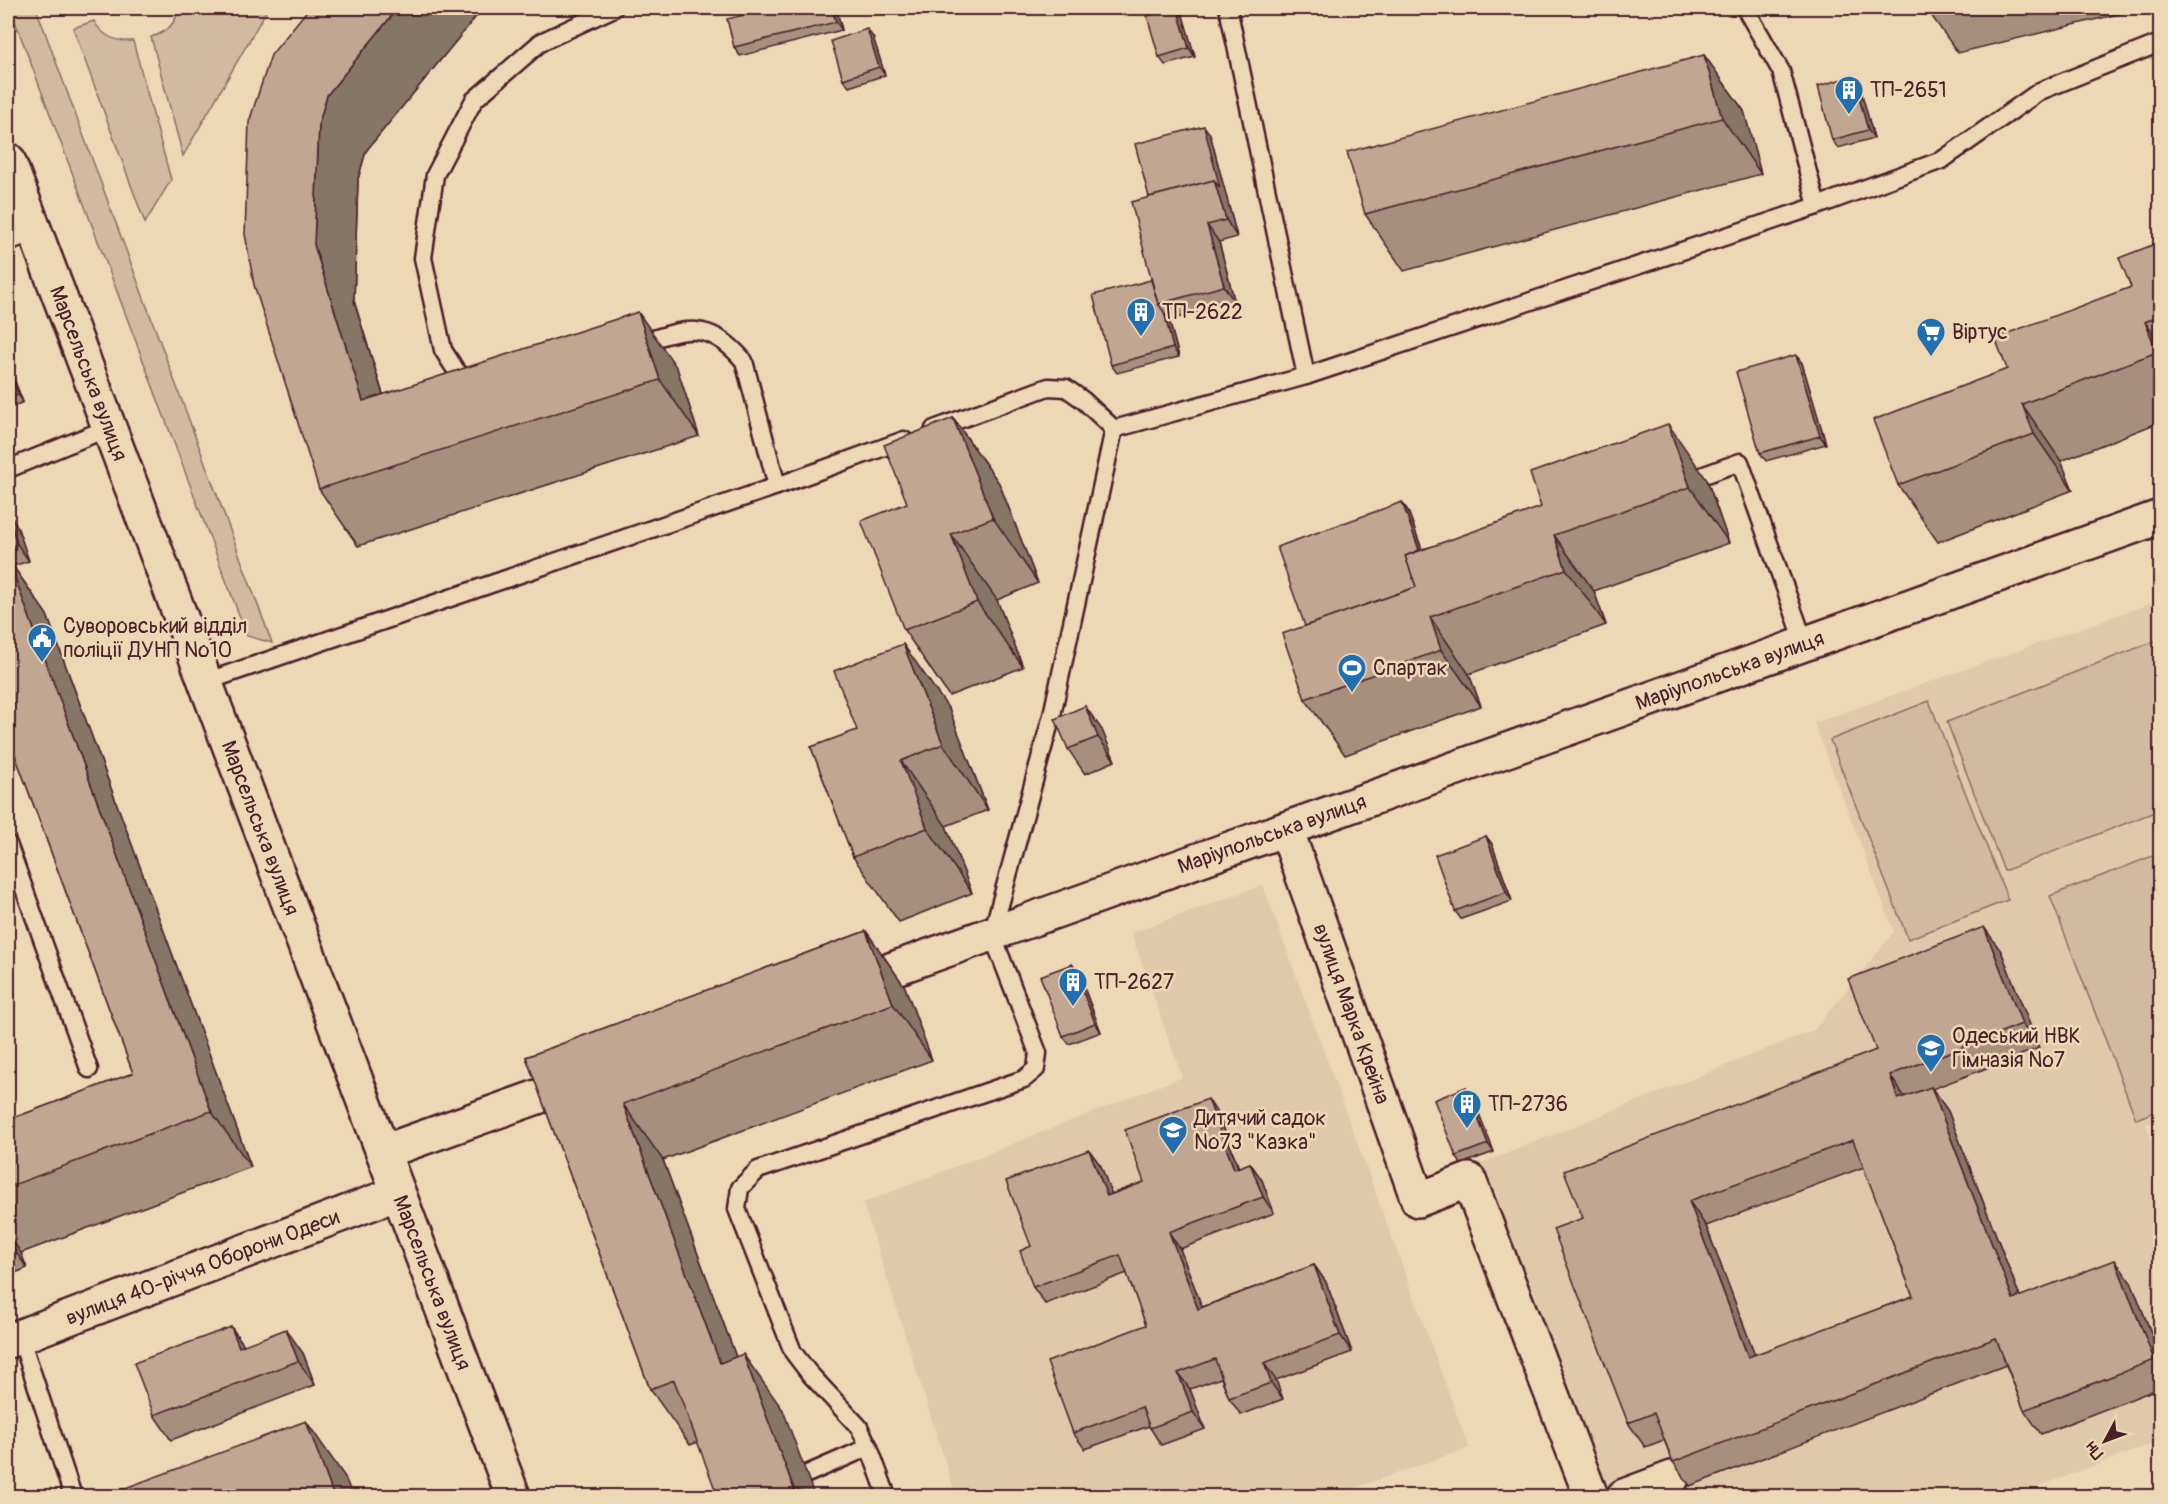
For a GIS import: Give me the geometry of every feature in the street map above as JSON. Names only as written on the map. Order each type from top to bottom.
[{"type":"street","name":"Марсельська вулиця","points":[[8,160],[21,237],[108,428],[513,1497]]},
{"type":"street","name":"Маріупольська вулиця","points":[[829,993],[2160,517]]},
{"type":"street","name":"вулиця Марка Крейна","points":[[1286,830],[1418,1200],[1469,1180],[1591,1497]]},
{"type":"street","points":[[383,1152],[604,1073]]},
{"type":"street","name":"вулиця 40-річчя Оборони Одеси","points":[[14,1339],[398,1192]]},
{"type":"street","points":[[1624,1497],[1672,1478]]},
{"type":"lane","points":[[488,387],[479,387],[457,372],[443,350],[423,258],[435,175],[474,100],[541,42],[614,8]]},
{"type":"lane","points":[[1228,8],[1306,376]]},
{"type":"lane","points":[[1745,8],[1781,71],[1817,206]]},
{"type":"lane","points":[[1114,429],[1306,376],[1817,206],[1942,160],[2040,91],[2160,43]]},
{"type":"lane","points":[[615,352],[670,333],[691,330],[712,334],[730,345],[744,361],[777,486]]},
{"type":"lane","points":[[205,682],[777,486],[1048,387],[1066,388],[1083,400],[1114,429]]},
{"type":"lane","points":[[8,469],[108,428]]},
{"type":"lane","points":[[887,1497],[869,1447],[859,1427],[809,1373],[793,1352],[737,1209],[740,1188],[758,1170],[1024,1079],[1036,1069],[1038,1053],[992,934],[1052,715],[1114,429]]},
{"type":"lane","points":[[1663,490],[1740,462],[1805,644]]},
{"type":"lane","points":[[8,844],[89,1069]]},
{"type":"lane","points":[[14,1339],[73,1497]]},
{"type":"lane","points":[[807,1474],[869,1447]]},
{"type":"shaded area","points":[[10,8],[36,8],[272,643],[247,636]]},
{"type":"shaded area","points":[[179,8],[268,8],[183,156],[151,37],[170,27]]},
{"type":"shaded area","points":[[94,21],[101,31],[110,37],[133,41],[171,180],[145,223],[73,28]]},
{"type":"shaded area","name":"Одеський НВК Гімназія №7","points":[[2160,600],[2160,1119],[2146,1125],[2160,1164],[2160,1441],[2014,1496],[1611,1496],[1480,1164],[1814,1030],[1894,932],[1814,723]]},
{"type":"shaded area","points":[[2160,639],[2160,810],[2004,871],[1947,722]]},
{"type":"shaded area","points":[[1929,701],[2008,900],[1908,939],[1830,740]]},
{"type":"shaded area","points":[[2160,853],[2160,1110],[2136,1119],[2050,896]]},
{"type":"shaded area","name":"Дитячий садок №73 \"Казка\"","points":[[1263,885],[1469,1448],[1332,1496],[956,1496],[863,1203],[1182,1077],[1131,933]]},
{"type":"building","points":[[309,8],[398,8],[327,95],[319,123],[314,245],[363,401],[638,312],[660,380],[319,489],[254,285],[245,234],[249,122],[271,55]]},
{"type":"building","points":[[774,8],[832,8],[836,22],[734,47],[727,19]]},
{"type":"building","points":[[1177,8],[1189,48],[1159,57],[1147,16]]},
{"type":"building","points":[[867,29],[879,67],[843,79],[831,41]]},
{"type":"building","points":[[1704,55],[1722,118],[1365,214],[1347,152]]},
{"type":"building","name":"ТП-2651","points":[[1853,76],[1868,130],[1832,140],[1818,86]]},
{"type":"building","points":[[1204,126],[1220,188],[1214,180],[1149,197],[1135,144]]},
{"type":"building","points":[[1214,180],[1226,220],[1207,225],[1224,286],[1158,304],[1131,202]]},
{"type":"building","points":[[2160,242],[2160,315],[2145,322],[2157,352],[2022,404],[2034,434],[1898,485],[1873,420],[2007,369],[1995,338],[2131,287],[2119,258]]},
{"type":"building","name":"ТП-2622","points":[[1151,280],[1158,304],[1164,312],[1173,348],[1111,365],[1093,295]]},
{"type":"building","points":[[1796,355],[1820,436],[1760,453],[1736,372]]},
{"type":"building","points":[[8,369],[18,394],[8,398]]},
{"type":"building","points":[[953,418],[993,518],[951,534],[977,602],[904,630],[861,521],[907,503],[884,445]]},
{"type":"building","points":[[1668,424],[1690,487],[1554,535],[1566,569],[1430,617],[1441,650],[1305,699],[1282,634],[1416,587],[1405,556],[1541,507],[1530,473]]},
{"type":"building","points":[[1402,502],[1419,550],[1405,556],[1416,587],[1305,626],[1277,547]]},
{"type":"building","points":[[8,515],[17,544],[8,548]]},
{"type":"building","points":[[8,559],[211,1111],[8,1187],[8,1120],[133,1073],[8,736]]},
{"type":"building","points":[[903,644],[943,744],[901,761],[927,828],[853,857],[811,747],[857,730],[834,671]]},
{"type":"building","points":[[1085,706],[1098,737],[1068,749],[1055,719]]},
{"type":"building","points":[[1486,836],[1506,892],[1455,911],[1435,855]]},
{"type":"building","points":[[1984,927],[2022,1024],[1890,1075],[1898,1099],[1931,1087],[2013,1299],[2115,1260],[2154,1360],[2024,1410],[1996,1338],[1673,1462],[1654,1413],[1628,1423],[1553,1229],[1583,1218],[1564,1171],[1876,1050],[1848,979]],"holes":[[[1853,1140],[1913,1296],[1748,1357],[1689,1201]]]},
{"type":"building","points":[[866,931],[893,1004],[623,1104],[720,1363],[743,1354],[797,1497],[718,1497],[674,1380],[650,1389],[526,1057]]},
{"type":"building","name":"ТП-2627","points":[[1072,964],[1095,1023],[1063,1036],[1040,976]]},
{"type":"building","name":"ТП-2736","points":[[1466,1087],[1488,1144],[1456,1156],[1434,1100]]},
{"type":"building","points":[[1208,1099],[1234,1169],[1250,1163],[1263,1197],[1169,1232],[1198,1309],[1314,1265],[1340,1335],[1264,1363],[1271,1383],[1229,1398],[1215,1359],[1178,1373],[1193,1412],[1150,1428],[1142,1407],[1073,1433],[1047,1362],[1146,1325],[1120,1255],[1033,1287],[1020,1251],[1031,1246],[1006,1181],[1089,1150],[1107,1196],[1144,1182],[1125,1130]]},
{"type":"building","points":[[231,1327],[239,1347],[286,1329],[298,1361],[154,1415],[134,1363]]},
{"type":"building","points":[[306,1421],[334,1497],[101,1497]]},
{"type":"place","name":"ТП-2651","points":[[1849,116]]},
{"type":"place","name":"ТП-2622","points":[[1141,338]]},
{"type":"place","name":"Вiртус","points":[[1931,358]]},
{"type":"place","name":"Суворовський відділ поліції ДУНП №10","points":[[42,664]]},
{"type":"place","name":"Спартак","points":[[1352,694]]},
{"type":"place","name":"ТП-2627","points":[[1073,1008]]},
{"type":"place","name":"Одеський НВК Гімназія №7","points":[[1931,1074]]},
{"type":"place","name":"ТП-2736","points":[[1467,1130]]},
{"type":"place","name":"Дитячий садок №73 \"Казка\"","points":[[1173,1156]]}]
